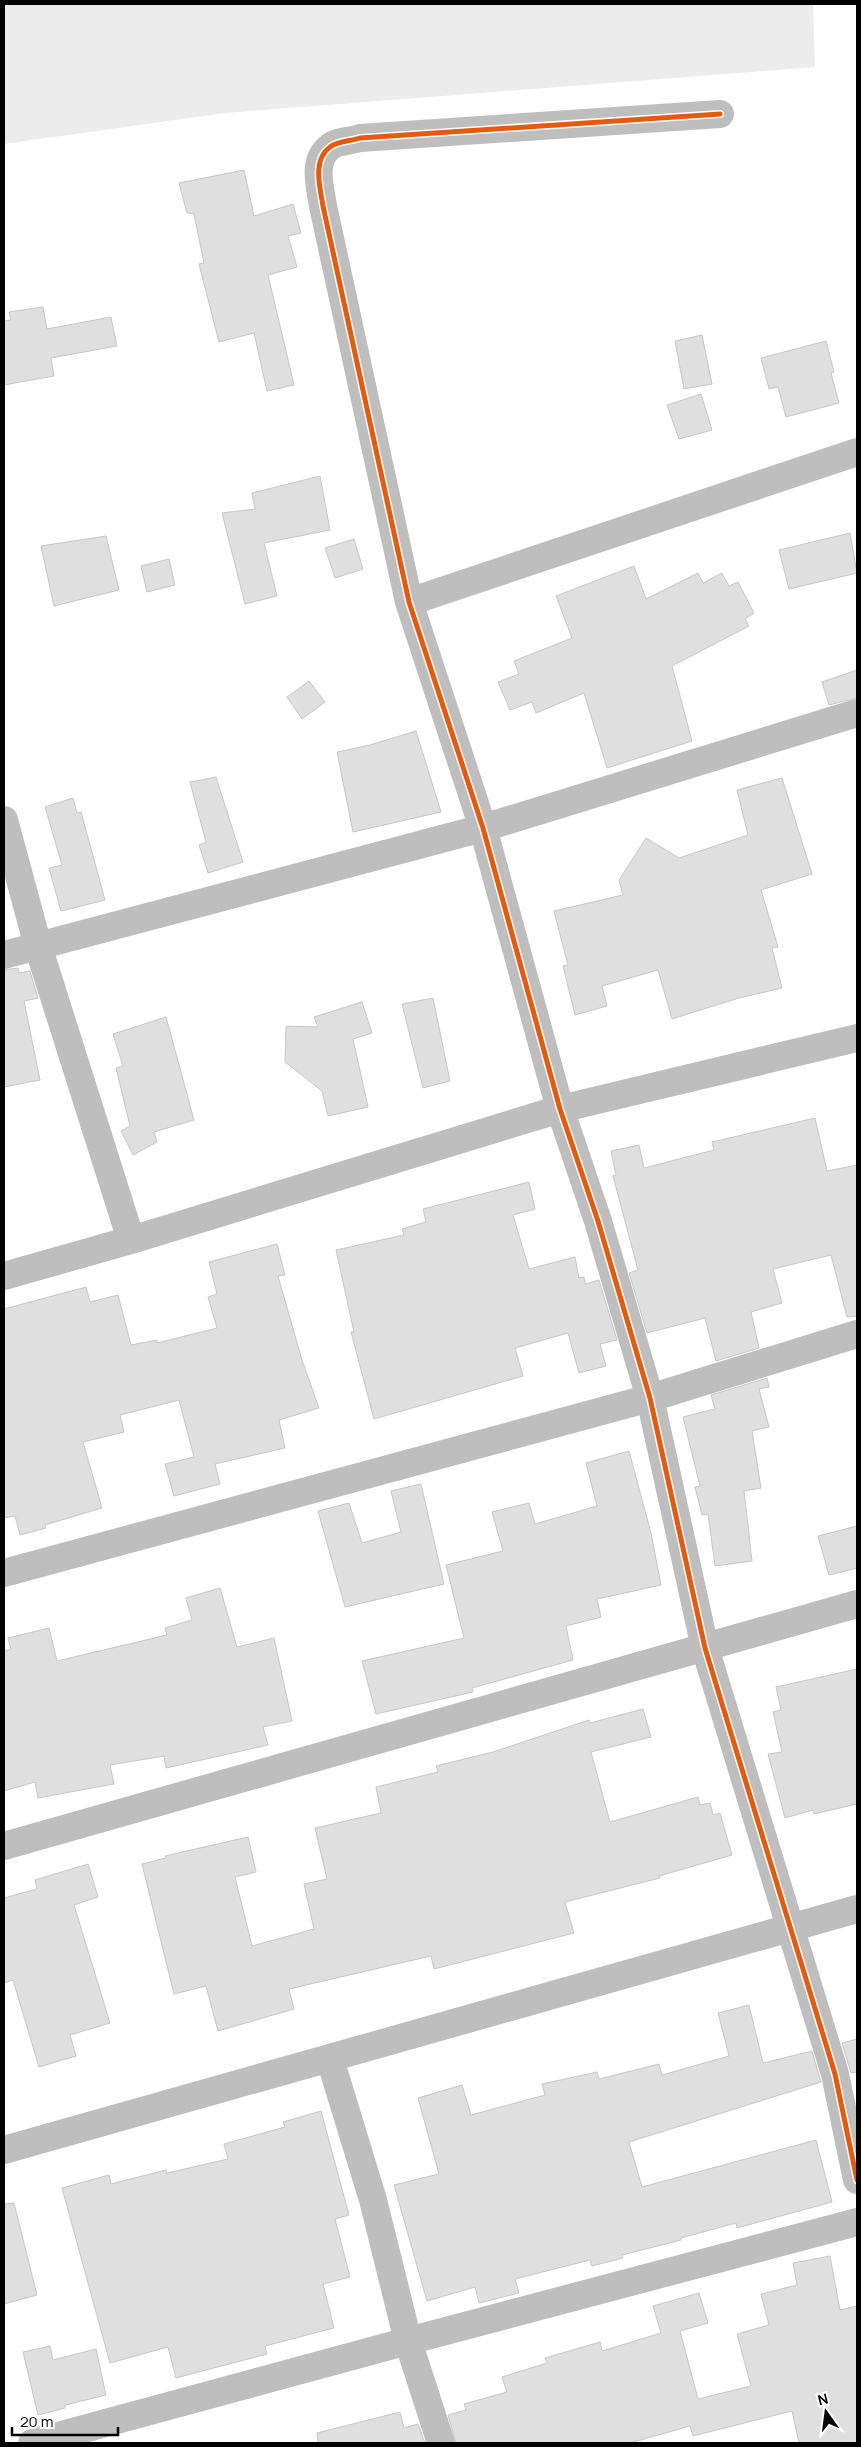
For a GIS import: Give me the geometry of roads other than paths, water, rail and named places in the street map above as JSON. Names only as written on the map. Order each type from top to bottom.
[{"type":"street","points":[[720,114],[360,138],[331,146],[320,158],[319,177],[323,206],[409,602],[483,828],[560,1109],[598,1221],[650,1398],[705,1648],[835,2074],[857,2180]]},
{"type":"street","points":[[409,602],[857,452]]},
{"type":"street","points":[[4,955],[483,828],[857,713]]},
{"type":"street","points":[[4,820],[38,946],[131,1240]]},
{"type":"street","points":[[4,1276],[131,1240],[560,1109],[857,1038]]},
{"type":"street","points":[[4,1573],[650,1398],[857,1334]]},
{"type":"street","points":[[4,1846],[857,1604]]},
{"type":"street","points":[[4,2150],[857,1909]]},
{"type":"street","points":[[330,2059],[373,2200],[408,2341],[441,2443]]},
{"type":"street","points":[[32,2443],[857,2222]]}]
